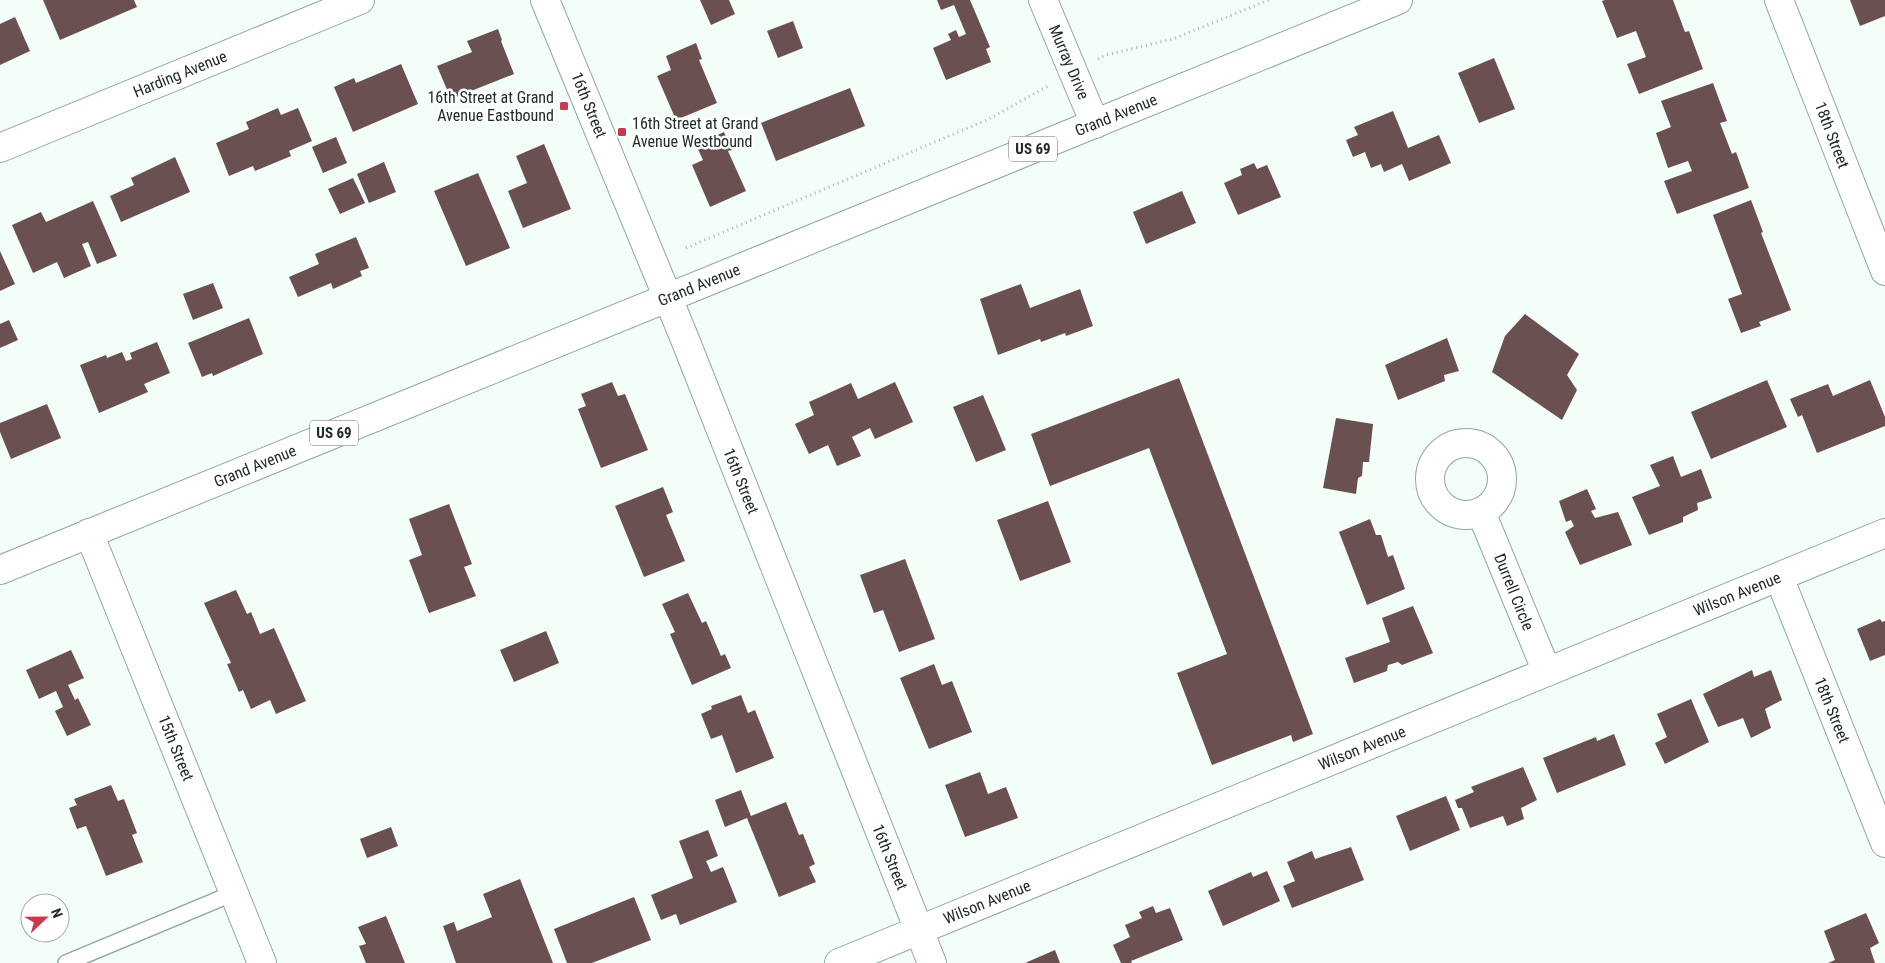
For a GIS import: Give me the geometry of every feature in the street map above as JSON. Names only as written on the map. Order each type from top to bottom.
[{"type":"street","name":"Harding Avenue","points":[[0,148],[360,0]]},
{"type":"street","name":"16th Street","points":[[545,0],[668,298],[932,963]]},
{"type":"street","name":"Murray Drive","points":[[1043,0],[1095,124]]},
{"type":"street","name":"Grand Avenue","points":[[0,570],[1398,0]]},
{"type":"street","name":"18th Street","points":[[1780,0],[1885,270]]},
{"type":"street","name":"Durrell Circle","points":[[1480,512],[1547,672]]},
{"type":"street","name":"15th Street","points":[[89,533],[262,963]]},
{"type":"street","name":"Wilson Avenue","points":[[839,963],[1885,533]]},
{"type":"street","name":"18th Street","points":[[1779,577],[1885,843]]},
{"type":"lane","points":[[66,963],[234,893]]},
{"type":"path","points":[[1090,62],[1106,55],[1173,39],[1269,0]]},
{"type":"path","points":[[686,248],[989,120],[1049,85]]},
{"type":"building","points":[[43,0],[134,0],[137,7],[60,40]]},
{"type":"building","points":[[700,0],[729,0],[735,14],[711,25]]},
{"type":"building","points":[[937,0],[970,0],[990,47],[986,49],[991,62],[946,80],[933,48],[951,40],[948,34],[956,30],[959,37],[966,34],[954,5],[941,10]]},
{"type":"building","points":[[1673,0],[1685,32],[1689,31],[1703,69],[1639,94],[1627,64],[1646,57],[1636,31],[1617,38],[1602,1]]},
{"type":"building","points":[[1850,0],[1885,0],[1885,16],[1860,26]]},
{"type":"building","points":[[15,17],[30,51],[0,65],[0,24]]},
{"type":"building","points":[[793,21],[803,48],[778,58],[767,31]]},
{"type":"building","points":[[498,29],[514,74],[451,99],[437,66],[472,52],[467,41]]},
{"type":"building","points":[[696,43],[702,59],[699,60],[717,103],[676,120],[657,76],[671,70],[666,56]]},
{"type":"building","points":[[1494,58],[1515,109],[1479,123],[1458,73]]},
{"type":"building","points":[[401,64],[418,104],[353,132],[334,87],[354,78],[356,83]]},
{"type":"building","points":[[1713,83],[1727,121],[1720,123],[1732,154],[1736,152],[1749,188],[1677,214],[1664,181],[1692,171],[1688,161],[1668,168],[1656,133],[1671,127],[1661,101]]},
{"type":"building","points":[[850,88],[865,126],[776,161],[761,123]]},
{"type":"building","points":[[278,108],[281,115],[298,108],[312,141],[289,151],[291,156],[255,171],[253,166],[229,176],[216,143],[249,129],[246,122]]},
{"type":"building","points":[[1393,111],[1408,148],[1439,135],[1451,163],[1409,181],[1402,164],[1384,172],[1381,164],[1371,168],[1365,152],[1353,157],[1346,140],[1358,135],[1354,127]]},
{"type":"building","points":[[724,132],[732,150],[728,151],[746,191],[710,207],[692,165],[703,160],[696,145]]},
{"type":"building","points":[[336,137],[347,163],[323,173],[312,147]]},
{"type":"building","points":[[544,144],[571,209],[523,228],[508,191],[527,183],[516,156]]},
{"type":"building","points":[[175,157],[190,192],[121,222],[110,196],[134,185],[131,178]]},
{"type":"building","points":[[384,162],[396,192],[369,203],[357,174]]},
{"type":"building","points":[[1254,163],[1257,169],[1267,165],[1281,197],[1238,215],[1224,183],[1242,175],[1240,169]]},
{"type":"building","points":[[478,173],[510,248],[466,266],[434,191]]},
{"type":"building","points":[[353,178],[365,203],[340,214],[328,189]]},
{"type":"building","points":[[1182,191],[1196,223],[1146,244],[1133,212]]},
{"type":"building","points":[[1751,200],[1763,232],[1761,233],[1791,310],[1759,322],[1761,326],[1741,333],[1728,299],[1742,294],[1713,215]]},
{"type":"building","points":[[93,201],[117,256],[97,264],[88,242],[82,244],[91,266],[64,278],[57,262],[33,273],[12,225],[41,212],[46,222]]},
{"type":"building","points":[[356,237],[369,268],[360,271],[362,276],[333,289],[331,283],[298,297],[289,277],[319,264],[315,254]]},
{"type":"building","points":[[0,251],[15,284],[0,291]]},
{"type":"building","points":[[213,283],[223,308],[193,320],[183,294]]},
{"type":"building","points":[[1021,284],[1030,308],[1080,289],[1093,326],[1066,336],[1065,333],[1041,342],[1040,339],[998,355],[980,299]]},
{"type":"building","points":[[1525,314],[1579,354],[1567,375],[1577,390],[1562,420],[1492,372],[1505,336]]},
{"type":"building","points":[[249,318],[263,354],[213,376],[212,373],[202,377],[188,343]]},
{"type":"building","points":[[9,320],[18,340],[0,348],[0,324]]},
{"type":"building","points":[[1447,338],[1459,371],[1444,375],[1445,381],[1398,400],[1385,365]]},
{"type":"building","points":[[157,342],[170,373],[144,384],[148,392],[99,413],[80,365],[106,355],[107,358],[122,352],[126,361],[132,359],[130,353]]},
{"type":"building","points":[[1179,378],[1313,734],[1293,742],[1291,735],[1212,765],[1177,673],[1227,654],[1149,448],[1050,486],[1031,434]]},
{"type":"building","points":[[1767,380],[1787,427],[1711,459],[1691,412]]},
{"type":"building","points":[[1870,380],[1885,417],[1885,426],[1817,453],[1802,415],[1798,417],[1790,399],[1828,384],[1833,396]]},
{"type":"building","points":[[612,382],[618,396],[625,394],[648,450],[601,468],[578,409],[586,406],[581,394]]},
{"type":"building","points":[[895,382],[913,422],[875,439],[870,428],[852,437],[861,456],[837,466],[828,445],[809,454],[795,424],[814,415],[809,402],[851,383],[858,399]]},
{"type":"building","points":[[983,395],[1006,450],[976,462],[953,407]]},
{"type":"building","points":[[47,404],[61,438],[11,459],[0,432],[0,423]]},
{"type":"building","points":[[1336,418],[1373,424],[1369,462],[1363,462],[1362,476],[1358,478],[1356,494],[1323,488]]},
{"type":"building","points":[[1673,456],[1681,477],[1701,469],[1712,498],[1697,503],[1698,510],[1683,517],[1683,522],[1649,535],[1632,497],[1660,486],[1650,465]]},
{"type":"building","points":[[663,487],[673,512],[666,515],[685,561],[644,577],[615,506]]},
{"type":"building","points":[[1587,489],[1596,509],[1591,511],[1595,518],[1618,512],[1632,545],[1580,565],[1565,532],[1574,526],[1571,520],[1566,522],[1559,501]]},
{"type":"building","points":[[1048,501],[1071,562],[1020,581],[997,520]]},
{"type":"building","points":[[449,504],[472,564],[464,567],[476,596],[429,613],[409,560],[422,555],[409,519]]},
{"type":"building","points":[[1370,519],[1376,535],[1381,535],[1388,557],[1393,555],[1405,589],[1367,605],[1339,532]]},
{"type":"building","points":[[905,559],[935,639],[899,652],[883,610],[874,613],[860,575]]},
{"type":"building","points":[[236,590],[247,614],[251,612],[260,634],[274,628],[306,701],[276,714],[270,700],[251,709],[243,690],[239,692],[227,664],[231,663],[204,603]]},
{"type":"building","points":[[688,593],[702,623],[706,621],[721,656],[725,654],[731,668],[692,685],[670,634],[675,632],[662,604]]},
{"type":"building","points":[[1413,606],[1433,653],[1402,665],[1398,662],[1388,665],[1387,671],[1354,683],[1345,658],[1390,642],[1382,618]]},
{"type":"building","points":[[1880,619],[1882,622],[1885,621],[1885,655],[1870,661],[1857,629]]},
{"type":"building","points":[[546,631],[559,663],[514,682],[500,650]]},
{"type":"building","points":[[71,650],[84,678],[68,685],[75,700],[78,698],[91,725],[67,736],[55,711],[63,707],[56,691],[39,699],[26,670]]},
{"type":"building","points":[[934,664],[942,685],[952,681],[972,732],[929,749],[900,678]]},
{"type":"building","points":[[1752,670],[1754,677],[1771,670],[1782,700],[1765,709],[1771,728],[1751,738],[1743,718],[1718,727],[1703,694]]},
{"type":"building","points":[[741,695],[748,713],[755,710],[774,758],[736,773],[722,735],[711,739],[701,714],[712,709],[711,706]]},
{"type":"building","points":[[1691,699],[1709,742],[1665,764],[1655,743],[1667,737],[1657,714]]},
{"type":"building","points":[[1614,734],[1626,765],[1557,793],[1543,758],[1596,737],[1597,741]]},
{"type":"building","points":[[1523,767],[1537,800],[1521,808],[1524,819],[1507,826],[1503,816],[1470,828],[1462,808],[1458,808],[1455,800],[1474,792],[1471,787]]},
{"type":"building","points":[[980,772],[988,794],[1006,787],[1018,818],[965,837],[945,785]]},
{"type":"building","points":[[111,785],[118,801],[124,799],[137,833],[132,835],[143,862],[106,876],[86,826],[77,829],[69,808],[77,805],[74,799]]},
{"type":"building","points":[[741,790],[751,816],[786,802],[799,835],[803,834],[815,864],[809,867],[816,882],[779,897],[747,818],[725,827],[715,800]]},
{"type":"building","points":[[1446,796],[1460,830],[1410,851],[1396,816]]},
{"type":"building","points":[[391,827],[398,846],[367,858],[360,839]]},
{"type":"building","points":[[708,830],[718,856],[706,861],[711,872],[723,867],[737,902],[680,925],[676,914],[661,920],[651,895],[693,878],[679,841]]},
{"type":"building","points":[[1351,847],[1364,880],[1292,908],[1283,886],[1295,881],[1287,862],[1312,851],[1315,859]]},
{"type":"building","points":[[1267,871],[1280,901],[1223,926],[1208,891],[1251,872],[1253,877]]},
{"type":"building","points":[[520,879],[553,963],[456,963],[443,926],[454,922],[457,931],[492,917],[483,894]]},
{"type":"building","points":[[634,897],[651,940],[592,963],[567,963],[554,929]]},
{"type":"building","points":[[1153,906],[1156,913],[1170,908],[1183,940],[1131,961],[1132,963],[1121,963],[1113,945],[1130,937],[1125,925],[1142,918],[1139,912]]},
{"type":"building","points":[[1866,913],[1879,943],[1870,948],[1875,963],[1828,963],[1835,960],[1824,931]]},
{"type":"building","points":[[386,916],[405,963],[366,963],[359,946],[366,944],[358,927]]},
{"type":"building","points":[[1055,950],[1060,963],[1025,963]]},
{"type":"place","name":"16th Street at Grand Avenue Eastbound","points":[[564,106]]},
{"type":"place","name":"16th Street at Grand Avenue Westbound","points":[[622,132]]}]
